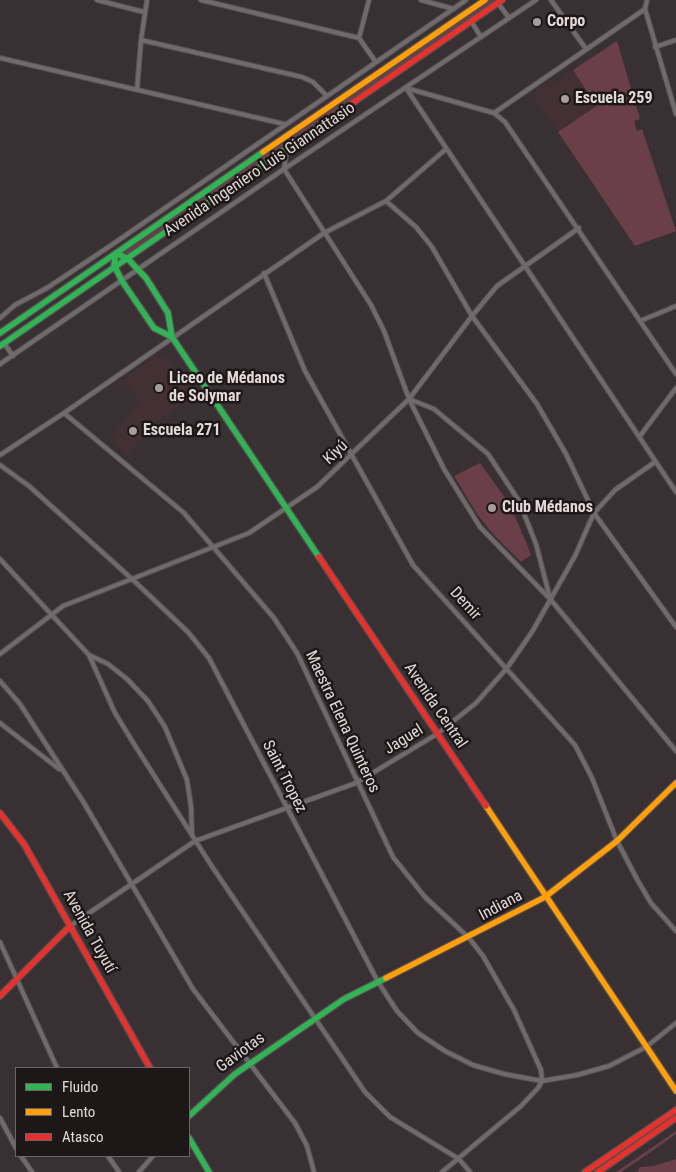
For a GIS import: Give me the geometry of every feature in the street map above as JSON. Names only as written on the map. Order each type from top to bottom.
[{"type":"street","points":[[98,0],[144,12]]},
{"type":"street","points":[[137,90],[144,12],[147,0]]},
{"type":"street","points":[[201,0],[359,38],[375,61]]},
{"type":"street","points":[[359,38],[368,0]]},
{"type":"street","points":[[421,0],[454,9]]},
{"type":"street","name":"Avenida Ingeniero Luis Giannattasio","points":[[0,318],[15,305],[47,288],[113,244],[375,61],[466,0]]},
{"type":"street","name":"Avenida Ingeniero Luis Giannattasio","points":[[0,333],[485,0]]},
{"type":"street","name":"Avenida Ingeniero Luis Giannattasio","points":[[0,364],[284,169],[536,0]]},
{"type":"street","points":[[551,0],[586,48]]},
{"type":"street","points":[[647,0],[645,9],[654,47],[676,114]]},
{"type":"street","points":[[500,1],[509,18]]},
{"type":"street","name":"Avenida Ingeniero Luis Giannattasio","points":[[2,344],[128,260],[287,147],[500,1]]},
{"type":"street","points":[[494,113],[645,9]]},
{"type":"street","points":[[471,21],[481,37]]},
{"type":"street","points":[[141,40],[302,77],[312,82],[326,95]]},
{"type":"street","points":[[654,47],[676,40]]},
{"type":"street","points":[[0,58],[284,124],[288,135]]},
{"type":"street","points":[[406,88],[494,113],[505,122],[579,228],[676,374]]},
{"type":"street","points":[[406,88],[676,492]]},
{"type":"street","points":[[287,147],[284,169],[371,305],[384,331],[409,399],[444,469],[480,527],[551,600],[676,752]]},
{"type":"street","points":[[0,455],[64,413],[324,233],[386,201],[446,149]]},
{"type":"street","points":[[386,201],[416,227],[432,247],[472,316],[537,404],[566,454],[594,513],[676,627]]},
{"type":"street","name":"Kiyú","points":[[0,654],[63,606],[213,549],[249,533],[317,487],[409,399],[497,286],[579,228]]},
{"type":"street","points":[[113,244],[116,253],[115,268]]},
{"type":"street","name":"Avenida Central","points":[[116,253],[139,269],[168,313],[172,337],[676,1091]]},
{"type":"street","name":"Avenida Central","points":[[115,268],[154,328],[172,337]]},
{"type":"street","name":"Demir","points":[[264,273],[306,371],[351,456],[413,565],[575,745],[592,778],[617,841],[652,903],[676,931]]},
{"type":"street","points":[[640,321],[676,306]]},
{"type":"street","points":[[2,344],[12,356]]},
{"type":"street","points":[[640,436],[676,388]]},
{"type":"street","points":[[409,399],[434,409],[488,454],[519,502],[536,544],[551,600]]},
{"type":"street","name":"Maestra Elena Quinteros","points":[[64,413],[184,513],[274,618],[297,653],[356,782],[393,857],[406,875],[469,938],[501,985],[541,1070],[542,1081]]},
{"type":"street","name":"Jaguel","points":[[70,926],[195,841],[356,782],[437,734],[476,703],[507,668],[551,600],[575,556],[594,513],[615,490],[655,462]]},
{"type":"street","name":"Saint Tropez","points":[[0,465],[29,486],[132,579],[188,632],[209,658],[286,809],[378,982],[397,1011],[418,1033],[445,1051],[473,1065],[504,1074],[542,1081]]},
{"type":"street","points":[[0,559],[89,655],[115,713],[195,841],[365,1092],[377,1107],[459,1160],[470,1172]]},
{"type":"street","points":[[89,655],[108,664],[127,679],[148,701],[165,727],[187,780],[191,806],[192,836]]},
{"type":"street","points":[[0,681],[30,718],[61,770],[109,842],[131,884],[193,989],[296,1123],[314,1172]]},
{"type":"street","points":[[0,722],[61,770]]},
{"type":"street","name":"Indiana","points":[[315,1019],[344,999],[469,938],[545,897],[617,841],[676,783]]},
{"type":"street","name":"Avenida Tuyutí","points":[[0,813],[24,844],[149,1067]]},
{"type":"street","points":[[0,996],[70,926]]},
{"type":"street","points":[[0,942],[57,1067]]},
{"type":"street","name":"Gaviotas","points":[[190,1115],[220,1085],[249,1063],[315,1019]]},
{"type":"street","points":[[442,1172],[459,1160],[521,1106],[542,1081],[596,1071],[646,1047],[676,1023]]},
{"type":"street","points":[[585,1172],[676,1110]]},
{"type":"street","points":[[0,1118],[15,1146]]},
{"type":"street","points":[[598,1172],[676,1118]]},
{"type":"street","points":[[190,1140],[209,1172]]},
{"type":"street","points":[[22,1157],[32,1172]]},
{"type":"street","points":[[109,1157],[119,1172]]},
{"type":"street","points":[[139,1172],[152,1157]]},
{"type":"shaded area","points":[[489,0],[497,0],[125,256],[122,254]]},
{"type":"shaded area","points":[[617,41],[640,119],[634,121],[637,131],[642,129],[676,231],[635,246],[558,132],[598,105],[593,90],[588,93],[573,70]]},
{"type":"shaded area","name":"Escuela 259","points":[[573,70],[588,93],[593,90],[598,105],[558,132],[531,93],[552,79],[554,83]]},
{"type":"shaded area","name":"Liceo de Médanos de Solymar","points":[[155,357],[169,359],[194,396],[156,422],[127,455],[110,440],[139,401],[122,380]]},
{"type":"shaded area","name":"Club Médanos","points":[[480,463],[509,503],[526,542],[531,555],[521,562],[493,534],[477,514],[454,476]]},
{"type":"shaded area","points":[[676,1131],[676,1134],[651,1152],[621,1172],[616,1172]]},
{"type":"shaded area","points":[[676,1159],[676,1172],[637,1172],[640,1167],[654,1166]]},
{"type":"traffic: fast","points":[[0,346],[332,117]]},
{"type":"traffic: fast","points":[[0,333],[263,152]]},
{"type":"traffic: fast","points":[[172,337],[154,328],[122,281],[114,265],[116,253],[128,259],[146,278],[168,313],[172,337],[319,557]]},
{"type":"traffic: fast","points":[[190,1115],[235,1074],[344,999],[386,978]]},
{"type":"traffic: fast","points":[[190,1140],[209,1172]]},
{"type":"traffic: slow","points":[[263,152],[485,0]]},
{"type":"traffic: slow","points":[[386,978],[545,897],[617,841],[676,783]]},
{"type":"traffic: slow","points":[[486,806],[676,1091]]},
{"type":"traffic: jam","points":[[332,117],[502,0]]},
{"type":"traffic: jam","points":[[319,557],[486,806]]},
{"type":"traffic: jam","points":[[0,813],[24,844],[149,1067]]},
{"type":"traffic: jam","points":[[0,996],[70,926]]},
{"type":"traffic: jam","points":[[585,1172],[676,1110]]},
{"type":"traffic: jam","points":[[598,1172],[676,1118]]},
{"type":"place","name":"Corpo","points":[[537,22]]},
{"type":"place","name":"Escuela 259","points":[[565,99]]},
{"type":"place","name":"Liceo de Médanos de Solymar","points":[[159,388]]},
{"type":"place","name":"Escuela 271","points":[[133,431]]},
{"type":"place","name":"Club Médanos","points":[[492,508]]}]
